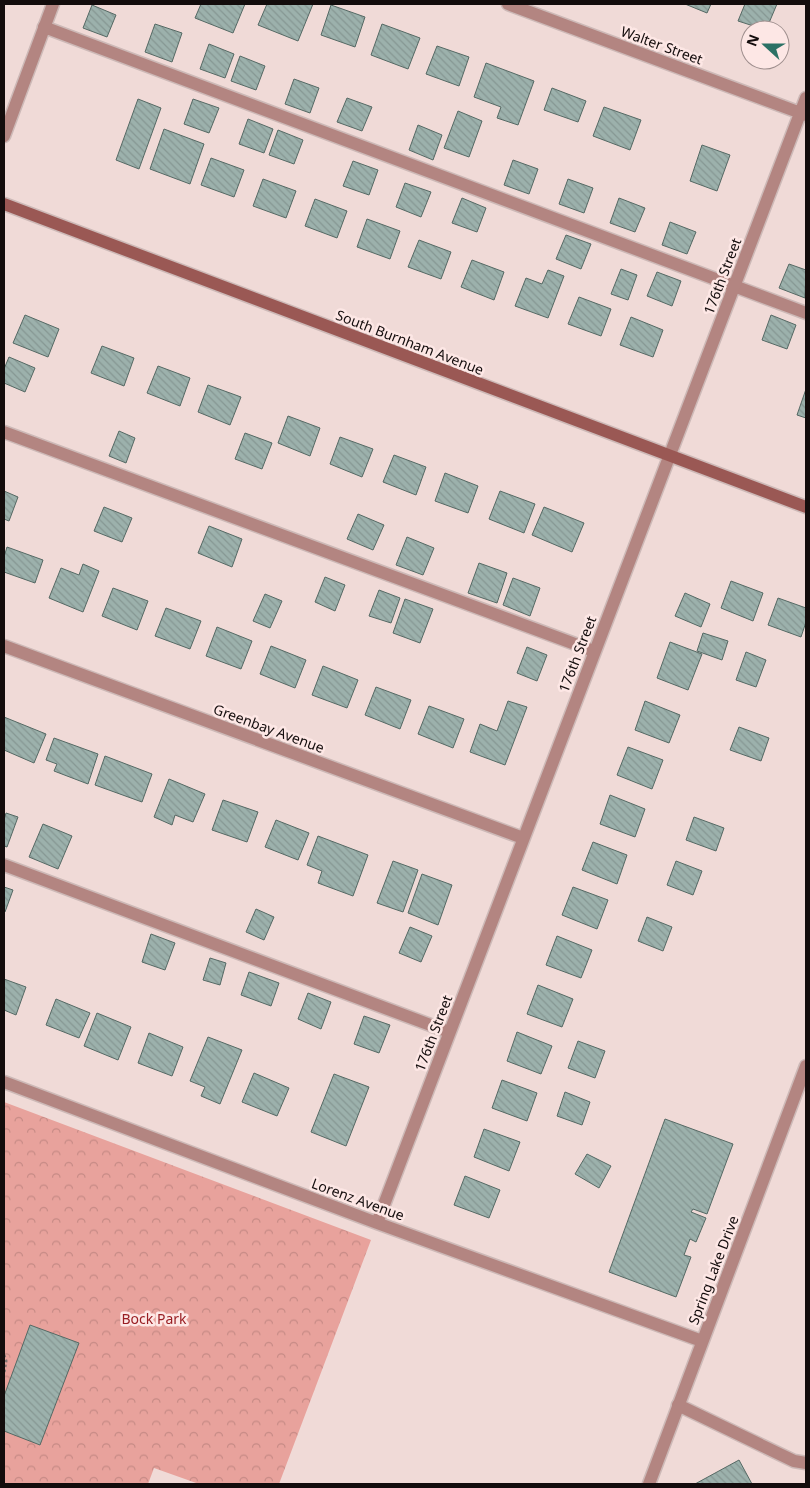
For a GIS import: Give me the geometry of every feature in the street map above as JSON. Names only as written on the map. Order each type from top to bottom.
[{"type":"main road","name":"South Burnham Avenue","points":[[4,204],[806,507]]},
{"type":"street","points":[[4,136],[53,4]]},
{"type":"street","name":"Walter Street","points":[[508,4],[803,114]]},
{"type":"street","points":[[44,27],[806,314]]},
{"type":"street","name":"176th Street","points":[[377,1222],[669,455],[803,114],[806,98]]},
{"type":"street","points":[[4,432],[594,652]]},
{"type":"street","name":"Greenbay Avenue","points":[[4,646],[523,838]]},
{"type":"street","points":[[4,865],[449,1032]]},
{"type":"street","name":"Spring Lake Drive","points":[[649,1484],[806,1066]]},
{"type":"street","name":"Lorenz Avenue","points":[[4,1082],[702,1341]]},
{"type":"street","points":[[678,1405],[794,1461],[806,1463]]},
{"type":"path","points":[[4,1355],[6,1361],[4,1373]]},
{"type":"green space","name":"Bock Park","points":[[4,1102],[371,1240],[279,1484],[199,1484],[154,1468],[148,1484],[4,1484]]},
{"type":"building","points":[[201,4],[245,4],[233,33],[195,18]]},
{"type":"building","points":[[267,4],[313,4],[298,41],[258,25]]},
{"type":"building","points":[[685,4],[711,4],[707,13]]},
{"type":"building","points":[[745,4],[777,4],[770,20],[738,21]]},
{"type":"building","points":[[92,5],[116,15],[107,37],[83,28]]},
{"type":"building","points":[[331,5],[365,17],[355,47],[321,35]]},
{"type":"building","points":[[155,24],[182,33],[172,62],[145,52]]},
{"type":"building","points":[[382,24],[420,38],[408,69],[371,55]]},
{"type":"building","points":[[209,44],[234,54],[225,78],[200,69]]},
{"type":"building","points":[[437,46],[469,57],[459,86],[426,74]]},
{"type":"building","points":[[240,56],[265,66],[256,90],[231,81]]},
{"type":"building","points":[[486,63],[534,81],[518,125],[497,118],[501,107],[474,97]]},
{"type":"building","points":[[294,79],[319,88],[310,113],[285,104]]},
{"type":"building","points":[[552,88],[586,101],[578,122],[544,110]]},
{"type":"building","points":[[347,98],[372,107],[362,131],[337,122]]},
{"type":"building","points":[[138,99],[161,108],[139,169],[116,160]]},
{"type":"building","points":[[193,99],[219,108],[209,133],[184,124]]},
{"type":"building","points":[[604,107],[641,120],[630,150],[593,136]]},
{"type":"building","points":[[458,111],[482,121],[469,157],[444,148]]},
{"type":"building","points":[[248,119],[273,129],[264,153],[239,144]]},
{"type":"building","points":[[418,125],[442,135],[433,160],[409,150]]},
{"type":"building","points":[[164,129],[204,144],[190,184],[150,169]]},
{"type":"building","points":[[278,130],[303,140],[294,164],[269,155]]},
{"type":"building","points":[[702,145],[730,155],[717,191],[690,181]]},
{"type":"building","points":[[211,158],[244,170],[234,197],[201,185]]},
{"type":"building","points":[[513,160],[538,169],[529,194],[504,185]]},
{"type":"building","points":[[353,161],[378,170],[369,195],[343,186]]},
{"type":"building","points":[[263,179],[296,191],[286,218],[253,206]]},
{"type":"building","points":[[568,179],[593,188],[584,213],[559,204]]},
{"type":"building","points":[[405,183],[431,192],[421,217],[396,207]]},
{"type":"building","points":[[462,198],[486,208],[477,232],[452,223]]},
{"type":"building","points":[[619,198],[645,208],[635,232],[610,223]]},
{"type":"building","points":[[315,199],[347,211],[337,238],[305,226]]},
{"type":"building","points":[[367,219],[400,231],[390,259],[357,247]]},
{"type":"building","points":[[670,222],[696,232],[687,254],[662,245]]},
{"type":"building","points":[[566,235],[591,244],[581,269],[556,259]]},
{"type":"building","points":[[419,240],[451,252],[441,279],[408,267]]},
{"type":"building","points":[[472,260],[504,272],[494,300],[461,287]]},
{"type":"building","points":[[789,264],[806,270],[805,298],[779,288]]},
{"type":"building","points":[[621,269],[637,275],[628,300],[611,294]]},
{"type":"building","points":[[548,270],[564,276],[548,318],[515,306],[526,278],[542,284]]},
{"type":"building","points":[[657,272],[681,281],[672,306],[647,296]]},
{"type":"building","points":[[579,297],[611,309],[601,336],[568,324]]},
{"type":"building","points":[[25,315],[59,329],[48,357],[13,343]]},
{"type":"building","points":[[771,315],[796,325],[787,349],[762,340]]},
{"type":"building","points":[[631,317],[663,330],[653,357],[620,345]]},
{"type":"building","points":[[102,346],[134,358],[124,386],[91,373]]},
{"type":"building","points":[[9,357],[35,368],[25,392],[4,383],[4,369]]},
{"type":"building","points":[[158,366],[190,378],[180,406],[147,393]]},
{"type":"building","points":[[208,385],[241,397],[230,425],[198,412]]},
{"type":"building","points":[[806,389],[806,418],[797,415]]},
{"type":"building","points":[[288,416],[320,428],[310,456],[278,443]]},
{"type":"building","points":[[119,431],[135,438],[126,463],[109,456]]},
{"type":"building","points":[[245,433],[272,443],[262,469],[235,459]]},
{"type":"building","points":[[340,437],[373,449],[362,477],[330,464]]},
{"type":"building","points":[[394,455],[426,467],[416,495],[383,482]]},
{"type":"building","points":[[445,473],[478,486],[468,513],[435,501]]},
{"type":"building","points":[[4,491],[18,497],[9,521],[4,519]]},
{"type":"building","points":[[500,491],[535,504],[524,533],[489,519]]},
{"type":"building","points":[[104,507],[132,518],[122,542],[94,531]]},
{"type":"building","points":[[544,507],[584,523],[572,552],[532,535]]},
{"type":"building","points":[[358,514],[384,525],[373,550],[347,539]]},
{"type":"building","points":[[209,526],[242,539],[232,567],[198,553]]},
{"type":"building","points":[[407,537],[434,548],[423,575],[396,565]]},
{"type":"building","points":[[7,547],[43,560],[35,583],[4,572],[4,557]]},
{"type":"building","points":[[479,563],[507,573],[497,603],[468,593]]},
{"type":"building","points":[[83,564],[99,571],[83,612],[49,598],[61,568],[79,575]]},
{"type":"building","points":[[325,577],[345,585],[335,611],[315,602]]},
{"type":"building","points":[[513,578],[540,588],[530,616],[503,605]]},
{"type":"building","points":[[731,581],[763,593],[753,621],[721,608]]},
{"type":"building","points":[[113,588],[148,601],[137,630],[102,616]]},
{"type":"building","points":[[379,590],[400,598],[391,623],[369,616]]},
{"type":"building","points":[[685,593],[710,604],[701,627],[675,616]]},
{"type":"building","points":[[265,594],[282,601],[270,628],[253,621]]},
{"type":"building","points":[[778,598],[806,608],[806,622],[801,637],[768,625]]},
{"type":"building","points":[[405,599],[433,609],[420,643],[393,633]]},
{"type":"building","points":[[166,608],[201,621],[190,649],[155,636]]},
{"type":"building","points":[[217,627],[252,641],[241,669],[206,656]]},
{"type":"building","points":[[703,633],[728,641],[722,660],[697,651]]},
{"type":"building","points":[[670,642],[702,654],[688,690],[657,678]]},
{"type":"building","points":[[271,646],[306,660],[295,688],[260,674]]},
{"type":"building","points":[[527,647],[547,655],[537,681],[517,673]]},
{"type":"building","points":[[746,652],[766,660],[756,687],[736,680]]},
{"type":"building","points":[[323,666],[358,680],[347,708],[312,695]]},
{"type":"building","points":[[376,687],[411,700],[400,729],[365,715]]},
{"type":"building","points":[[508,701],[527,707],[505,765],[470,752],[480,724],[497,731]]},
{"type":"building","points":[[645,701],[680,715],[669,743],[635,730]]},
{"type":"building","points":[[429,706],[464,719],[453,748],[418,734]]},
{"type":"building","points":[[4,717],[46,734],[34,763],[4,750]]},
{"type":"building","points":[[739,727],[769,738],[761,761],[730,750]]},
{"type":"building","points":[[54,738],[98,754],[88,784],[54,771],[57,764],[46,760]]},
{"type":"building","points":[[628,747],[663,760],[652,789],[617,775]]},
{"type":"building","points":[[105,756],[152,774],[142,802],[95,785]]},
{"type":"building","points":[[169,779],[205,794],[193,822],[175,815],[172,825],[154,817]]},
{"type":"building","points":[[610,795],[645,809],[635,837],[600,824]]},
{"type":"building","points":[[223,800],[258,812],[247,842],[212,830]]},
{"type":"building","points":[[6,813],[18,817],[7,847],[4,846],[4,820]]},
{"type":"building","points":[[694,817],[724,828],[716,851],[686,840]]},
{"type":"building","points":[[276,820],[309,833],[298,860],[265,847]]},
{"type":"building","points":[[43,824],[72,836],[58,869],[29,857]]},
{"type":"building","points":[[318,836],[368,855],[353,896],[318,883],[322,871],[307,865]]},
{"type":"building","points":[[593,842],[627,855],[617,884],[582,870]]},
{"type":"building","points":[[393,861],[418,870],[403,912],[377,903]]},
{"type":"building","points":[[676,861],[702,871],[693,895],[667,885]]},
{"type":"building","points":[[422,874],[452,885],[438,925],[408,913]]},
{"type":"building","points":[[4,887],[13,890],[5,912],[4,911]]},
{"type":"building","points":[[573,887],[608,900],[597,929],[562,915]]},
{"type":"building","points":[[256,909],[274,917],[264,940],[246,932]]},
{"type":"building","points":[[647,917],[672,927],[663,951],[638,941]]},
{"type":"building","points":[[410,927],[432,936],[421,962],[399,953]]},
{"type":"building","points":[[151,934],[175,943],[165,970],[142,962]]},
{"type":"building","points":[[557,936],[592,950],[581,978],[546,965]]},
{"type":"building","points":[[210,958],[226,963],[220,985],[203,980]]},
{"type":"building","points":[[249,972],[279,983],[271,1006],[241,995]]},
{"type":"building","points":[[4,979],[26,987],[16,1015],[4,1010]]},
{"type":"building","points":[[538,985],[573,999],[562,1027],[527,1014]]},
{"type":"building","points":[[308,993],[331,1002],[321,1029],[298,1019]]},
{"type":"building","points":[[56,999],[90,1013],[79,1038],[46,1025]]},
{"type":"building","points":[[97,1013],[131,1027],[118,1060],[84,1046]]},
{"type":"building","points":[[364,1016],[390,1025],[379,1053],[354,1044]]},
{"type":"building","points":[[517,1032],[552,1046],[541,1074],[507,1061]]},
{"type":"building","points":[[149,1033],[183,1047],[172,1076],[138,1063]]},
{"type":"building","points":[[208,1037],[242,1050],[220,1104],[201,1096],[205,1087],[190,1081]]},
{"type":"building","points":[[578,1041],[605,1051],[595,1078],[568,1068]]},
{"type":"building","points":[[254,1073],[289,1088],[277,1116],[242,1102]]},
{"type":"building","points":[[334,1074],[369,1087],[346,1146],[311,1132]]},
{"type":"building","points":[[502,1080],[537,1093],[527,1121],[492,1108]]},
{"type":"building","points":[[565,1092],[590,1102],[582,1125],[557,1116]]},
{"type":"building","points":[[665,1119],[733,1144],[707,1214],[693,1209],[691,1212],[706,1218],[696,1242],[690,1239],[684,1255],[691,1257],[676,1297],[609,1272]]},
{"type":"building","points":[[484,1129],[520,1142],[509,1171],[474,1157]]},
{"type":"building","points":[[587,1154],[611,1166],[599,1188],[575,1174]]},
{"type":"building","points":[[465,1176],[500,1190],[489,1218],[454,1205]]},
{"type":"building","points":[[30,1325],[79,1343],[40,1445],[4,1431],[4,1396]]},
{"type":"building","points":[[739,1460],[752,1484],[695,1484]]}]
